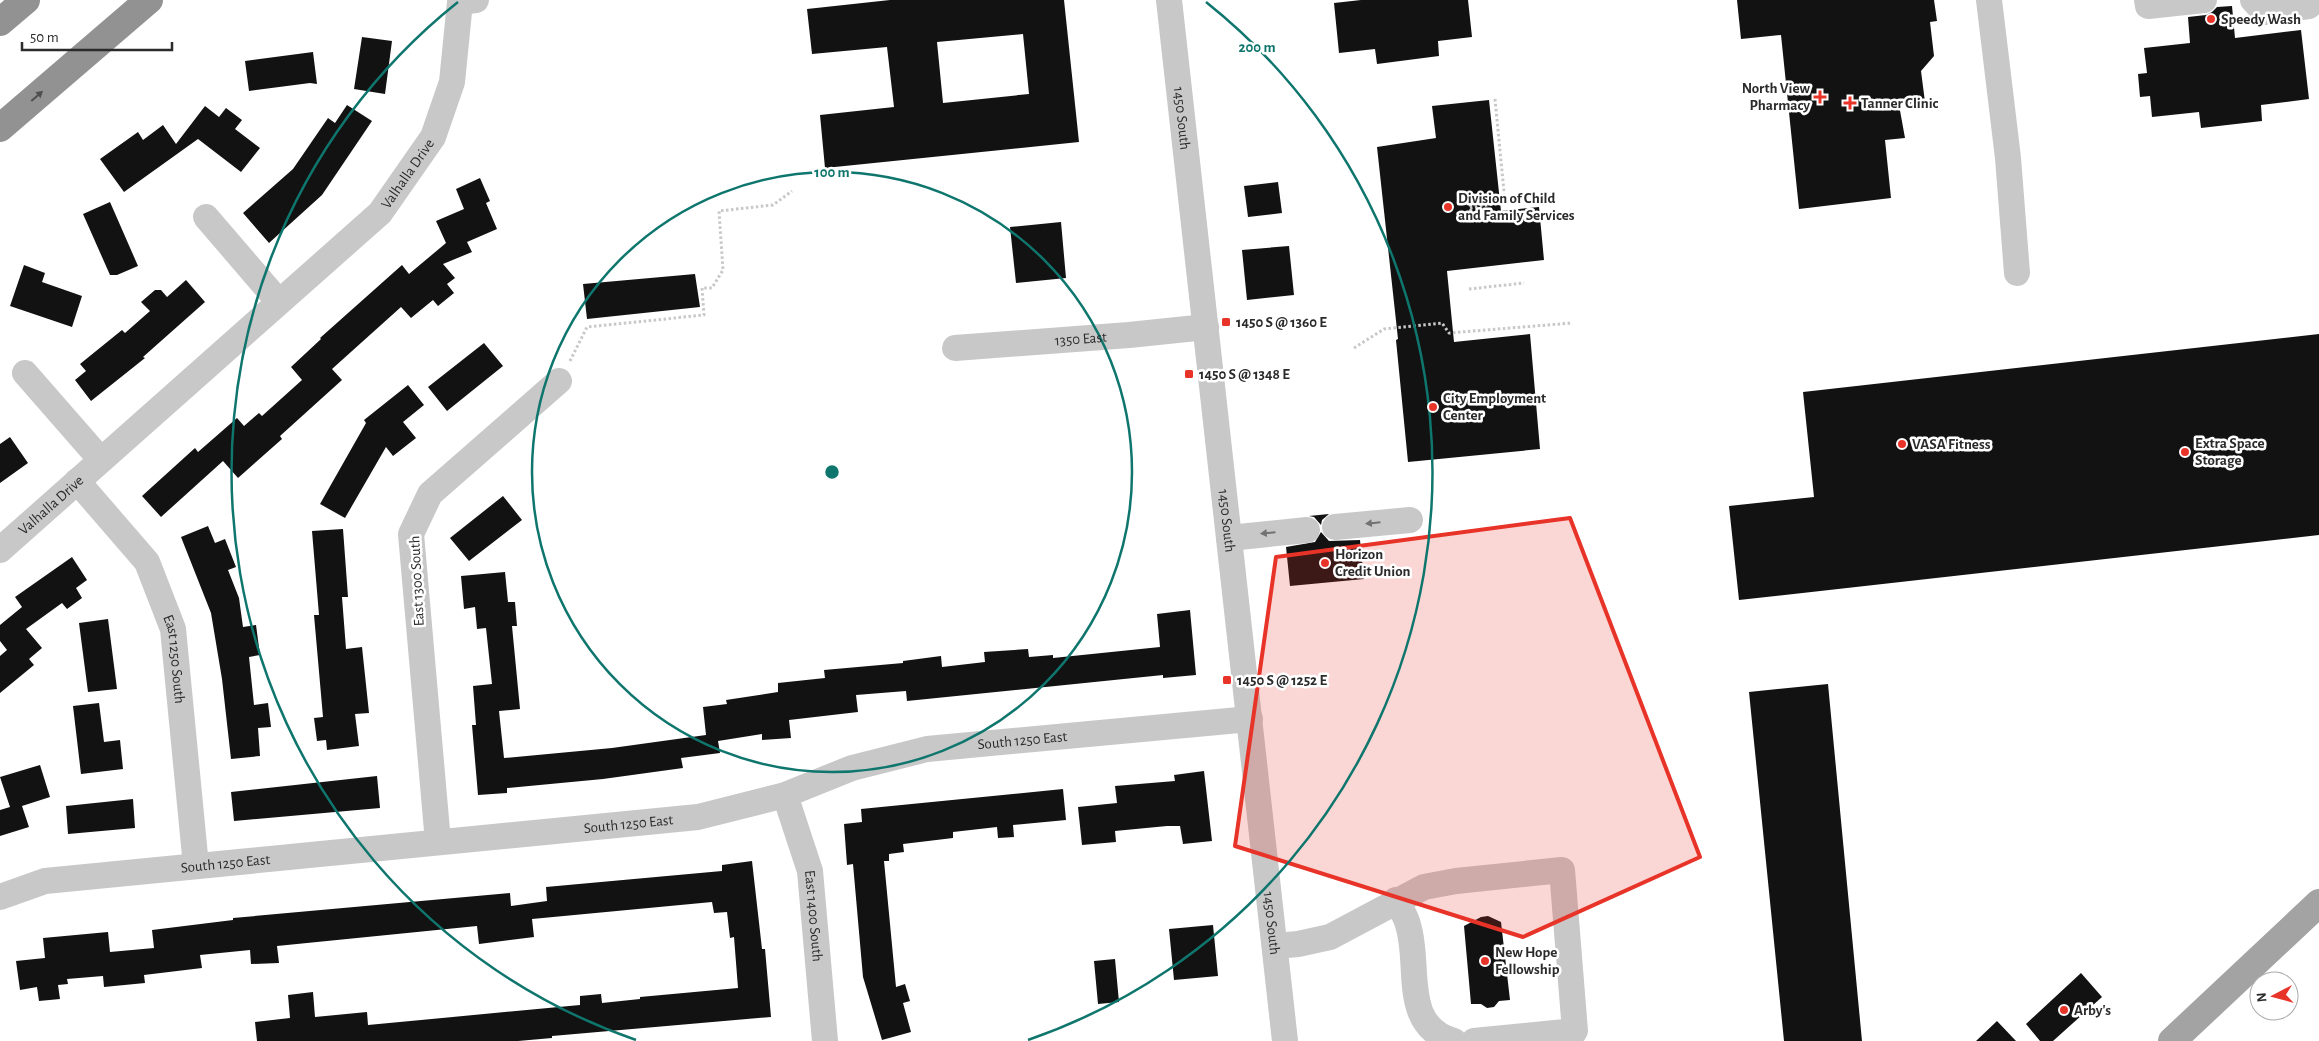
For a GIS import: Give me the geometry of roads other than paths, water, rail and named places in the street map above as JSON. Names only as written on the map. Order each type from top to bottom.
[{"type":"highway","points":[[0,22],[26,0]]},
{"type":"highway","points":[[0,128],[148,0]]},
{"type":"main road","points":[[2172,1041],[2319,903]]},
{"type":"street","name":"1450 South","points":[[1169,0],[1285,1041]]},
{"type":"street","points":[[1989,0],[2008,158],[2017,273]]},
{"type":"street","points":[[2148,0],[2148,6],[2204,0]]},
{"type":"street","points":[[2253,0],[2264,12],[2309,6],[2310,0]]},
{"type":"street","name":"Valhalla Drive","points":[[0,550],[380,213],[433,138],[452,82],[468,1]]},
{"type":"street","points":[[206,217],[278,302]]},
{"type":"street","name":"1350 East","points":[[956,348],[1206,327]]},
{"type":"street","points":[[26,373],[101,460]]},
{"type":"street","name":"East 1300 South","points":[[438,842],[411,534],[430,494],[559,382]]},
{"type":"street","name":"East 1250 South","points":[[77,481],[147,562],[173,629],[196,866]]},
{"type":"street","points":[[1336,527],[1410,520]]},
{"type":"street","points":[[1229,538],[1307,530]]},
{"type":"street","name":"South 1250 East","points":[[0,897],[44,881],[698,817],[785,795],[852,768],[927,749],[1250,719]]},
{"type":"street","name":"East 1400 South","points":[[785,795],[810,871],[825,1041]]},
{"type":"street","points":[[1275,946],[1298,944],[1330,937],[1396,900],[1424,887],[1456,881],[1562,870],[1575,1031],[1474,1041]]},
{"type":"street","points":[[1396,900],[1408,925],[1416,1002],[1423,1019],[1440,1037],[1454,1041]]},
{"type":"place","name":"Speedy Wash","points":[[2211,19]]},
{"type":"place","name":"North View Pharmacy","points":[[1820,97]]},
{"type":"place","name":"Tanner Clinic","points":[[1850,103]]},
{"type":"place","name":"Division of Child and Family Services","points":[[1448,207]]},
{"type":"place","name":"1450 S @ 1360 E","points":[[1226,322]]},
{"type":"place","name":"1450 S @ 1348 E","points":[[1189,374]]},
{"type":"place","name":"City Employment Center","points":[[1433,407]]},
{"type":"place","name":"VASA Fitness","points":[[1902,444]]},
{"type":"place","name":"Extra Space Storage","points":[[2185,452]]},
{"type":"place","name":"Horizon Credit Union","points":[[1325,563]]},
{"type":"place","name":"1450 S @ 1252 E","points":[[1227,680]]},
{"type":"place","name":"New Hope Fellowship","points":[[1485,961]]},
{"type":"place","name":"Arby's","points":[[2064,1010]]}]
